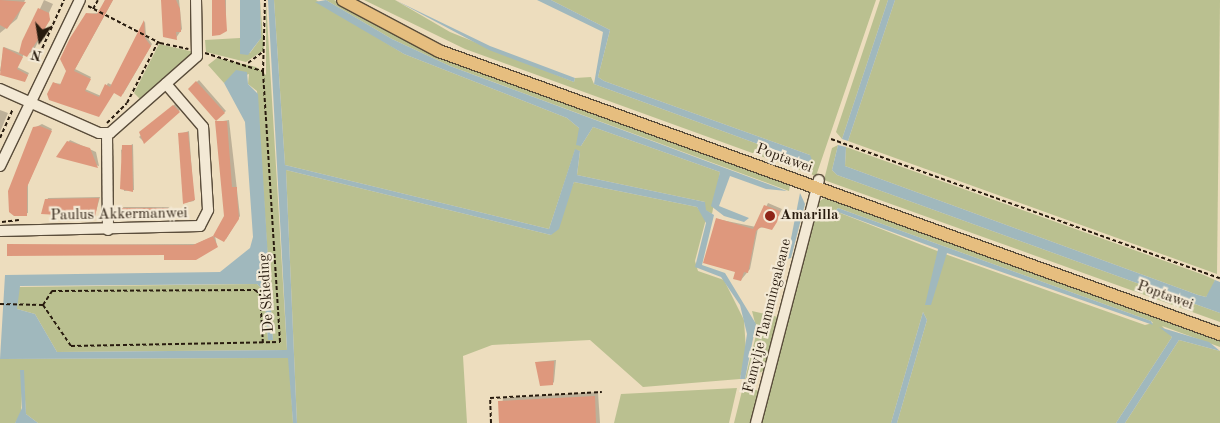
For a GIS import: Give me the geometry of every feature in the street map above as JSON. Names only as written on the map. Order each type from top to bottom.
[{"type":"main road","name":"Poptawei","points":[[343,0],[439,51],[818,184],[1220,334]]},
{"type":"street","points":[[105,134],[166,84],[199,52],[196,0]]},
{"type":"street","points":[[0,166],[28,102],[81,1]]},
{"type":"street","name":"Paulus Akkermanwei","points":[[1,224],[108,230],[191,230],[206,219],[202,125],[166,84]]},
{"type":"street","points":[[0,89],[105,134]]},
{"type":"street","points":[[105,134],[108,230]]},
{"type":"street","name":"Famylje Tammingaleane","points":[[756,423],[818,184]]},
{"type":"path","points":[[37,60],[64,0]]},
{"type":"path","points":[[93,9],[98,0]]},
{"type":"path","name":"De Skieding","points":[[43,305],[71,346],[263,344],[281,340],[263,72],[264,0]]},
{"type":"path","points":[[81,1],[158,42],[247,64],[263,72]]},
{"type":"path","points":[[105,134],[108,121],[127,103],[158,42]]},
{"type":"path","points":[[247,64],[264,52]]},
{"type":"path","points":[[0,138],[13,109]]},
{"type":"path","points":[[831,139],[1220,278]]},
{"type":"path","points":[[0,304],[43,305],[52,291],[255,290],[260,294],[263,344]]},
{"type":"path","points":[[492,423],[490,398],[602,392]]},
{"type":"green space","points":[[260,0],[264,50],[246,62],[206,52],[205,40],[240,38],[240,53],[250,53],[261,38]]},
{"type":"green space","points":[[266,0],[287,350],[57,352],[35,314],[17,309],[18,287],[257,284],[264,291],[268,339],[273,340],[257,91],[248,84],[249,74],[224,83],[208,65],[217,58],[256,67],[266,75]]},
{"type":"green space","points":[[274,0],[316,0],[404,54],[567,118],[579,128],[581,146],[593,127],[720,172],[712,214],[705,210],[705,202],[577,175],[580,151],[575,150],[549,229],[285,165]]},
{"type":"green space","points":[[326,0],[334,0],[435,54],[790,185],[789,191],[450,66],[392,39]]},
{"type":"green space","points":[[364,0],[395,0],[450,32],[574,82],[575,78],[591,77],[594,84],[807,162],[810,155],[604,81],[598,77],[610,30],[551,0],[876,0],[816,176],[465,49]]},
{"type":"green space","points":[[880,0],[888,0],[842,139],[836,132]]},
{"type":"green space","points":[[895,0],[1220,0],[1217,274],[848,141]]},
{"type":"green space","points":[[159,44],[194,52],[142,101],[134,93]]},
{"type":"green space","points":[[838,145],[832,170],[837,175],[1220,313],[1220,322],[824,180],[832,148]]},
{"type":"green space","points":[[846,147],[1204,275],[1215,280],[1212,289],[1206,297],[1198,295],[845,166]]},
{"type":"green space","points":[[286,170],[551,235],[574,182],[697,207],[706,219],[695,261],[698,271],[724,280],[744,320],[746,351],[740,379],[643,387],[590,340],[492,345],[463,356],[467,423],[297,423]]},
{"type":"green space","points":[[824,185],[1220,326],[1220,330]]},
{"type":"green space","points":[[827,196],[1220,338],[1220,347],[1162,326],[1172,337],[1116,423],[897,423],[927,320],[923,312],[891,423],[761,423],[817,203]],"holes":[[[838,208],[1153,323],[1145,325],[945,254],[835,211]]]},
{"type":"green space","points":[[752,311],[778,317],[766,370],[745,379],[757,331]]},
{"type":"green space","points":[[1179,340],[1220,351],[1220,423],[1125,423]]},
{"type":"green space","points":[[289,358],[293,423],[38,423],[26,414],[23,370],[21,414],[15,423],[0,423],[0,359]]},
{"type":"green space","points":[[743,387],[760,391],[752,423],[734,423]]},
{"type":"green space","points":[[737,388],[729,423],[614,423],[621,394]]},
{"type":"water","points":[[240,0],[260,0],[261,38],[248,55],[240,54]]},
{"type":"water","points":[[268,0],[274,0],[285,165],[549,229],[575,149],[580,151],[577,175],[705,202],[706,210],[714,215],[702,265],[725,273],[756,324],[745,379],[740,379],[747,334],[740,305],[721,277],[695,267],[706,223],[697,207],[574,182],[559,229],[551,235],[286,170],[297,423],[293,423],[288,358],[0,359],[5,275],[220,272],[250,248],[253,237],[245,122],[224,83],[236,70],[247,72],[248,84],[258,94],[273,340],[268,340],[264,291],[257,284],[20,286],[17,309],[35,314],[57,352],[287,350]]},
{"type":"water","points":[[326,0],[392,39],[450,66],[787,191],[766,189],[730,176],[719,206],[749,218],[744,222],[724,216],[711,206],[720,172],[593,127],[581,146],[576,145],[579,128],[567,118],[404,54],[315,2]]},
{"type":"water","points":[[395,0],[490,46],[575,78],[574,82],[489,50]]},
{"type":"water","points":[[537,0],[551,0],[610,30],[598,77],[604,81],[810,155],[812,160],[807,162],[594,84],[603,32]]},
{"type":"water","points":[[888,0],[895,0],[848,141],[842,139]]},
{"type":"water","points":[[838,145],[846,147],[845,166],[1198,295],[1206,297],[1215,280],[1220,282],[1220,313],[837,175],[832,170]]},
{"type":"water","points":[[800,193],[805,204],[791,258],[787,259]]},
{"type":"water","points":[[838,208],[1151,321],[1153,325],[947,253],[931,305],[925,305],[938,249],[835,211]]},
{"type":"water","points":[[923,312],[927,320],[897,423],[891,423]]},
{"type":"water","points":[[1159,327],[1209,342],[1220,351],[1179,340],[1125,423],[1116,423],[1172,337]]},
{"type":"water","points":[[20,370],[24,370],[26,414],[38,423],[15,423],[22,408]]},
{"type":"building","points":[[0,0],[26,2],[7,29],[0,25]]},
{"type":"building","points":[[105,0],[113,0],[74,71],[91,79],[85,91],[99,97],[105,84],[110,87],[144,20],[145,38],[151,46],[121,97],[114,93],[99,117],[49,100],[47,94],[53,82],[60,85],[66,71],[60,59],[70,38],[86,13],[97,14]]},
{"type":"building","points":[[161,0],[176,0],[180,9],[181,32],[176,32],[177,40],[163,37]]},
{"type":"building","points":[[212,0],[225,0],[227,31],[220,35],[212,36]]},
{"type":"building","points":[[38,8],[49,13],[50,20],[27,57],[19,53],[22,41]]},
{"type":"building","points":[[3,47],[23,57],[17,69],[28,75],[25,82],[0,75]]},
{"type":"building","points":[[196,81],[225,113],[216,121],[188,89]]},
{"type":"building","points":[[173,105],[180,112],[144,144],[139,132]]},
{"type":"building","points":[[215,121],[227,121],[232,187],[237,187],[239,219],[224,242],[213,236],[224,216]]},
{"type":"building","points":[[40,126],[52,131],[27,187],[27,216],[14,216],[9,212],[8,191],[33,127]]},
{"type":"building","points":[[188,132],[195,200],[183,204],[178,133]]},
{"type":"building","points":[[67,141],[90,148],[98,168],[56,157]]},
{"type":"building","points":[[122,145],[132,145],[133,192],[120,189]]},
{"type":"building","points":[[99,198],[95,217],[41,214],[45,199]]},
{"type":"building","points":[[764,205],[780,211],[777,222],[772,230],[761,227],[756,231],[748,273],[744,272],[741,281],[733,279],[735,272],[703,263],[716,218],[753,229]]},
{"type":"building","points":[[120,208],[168,208],[168,218],[125,220]]},
{"type":"building","points":[[213,236],[218,247],[196,260],[164,260],[164,255],[7,256],[7,244],[193,245]]},
{"type":"building","points":[[554,361],[553,385],[540,386],[535,362]]},
{"type":"building","points":[[595,396],[596,423],[499,423],[498,401]]},
{"type":"place","name":"Amarilla","points":[[770,216]]}]
